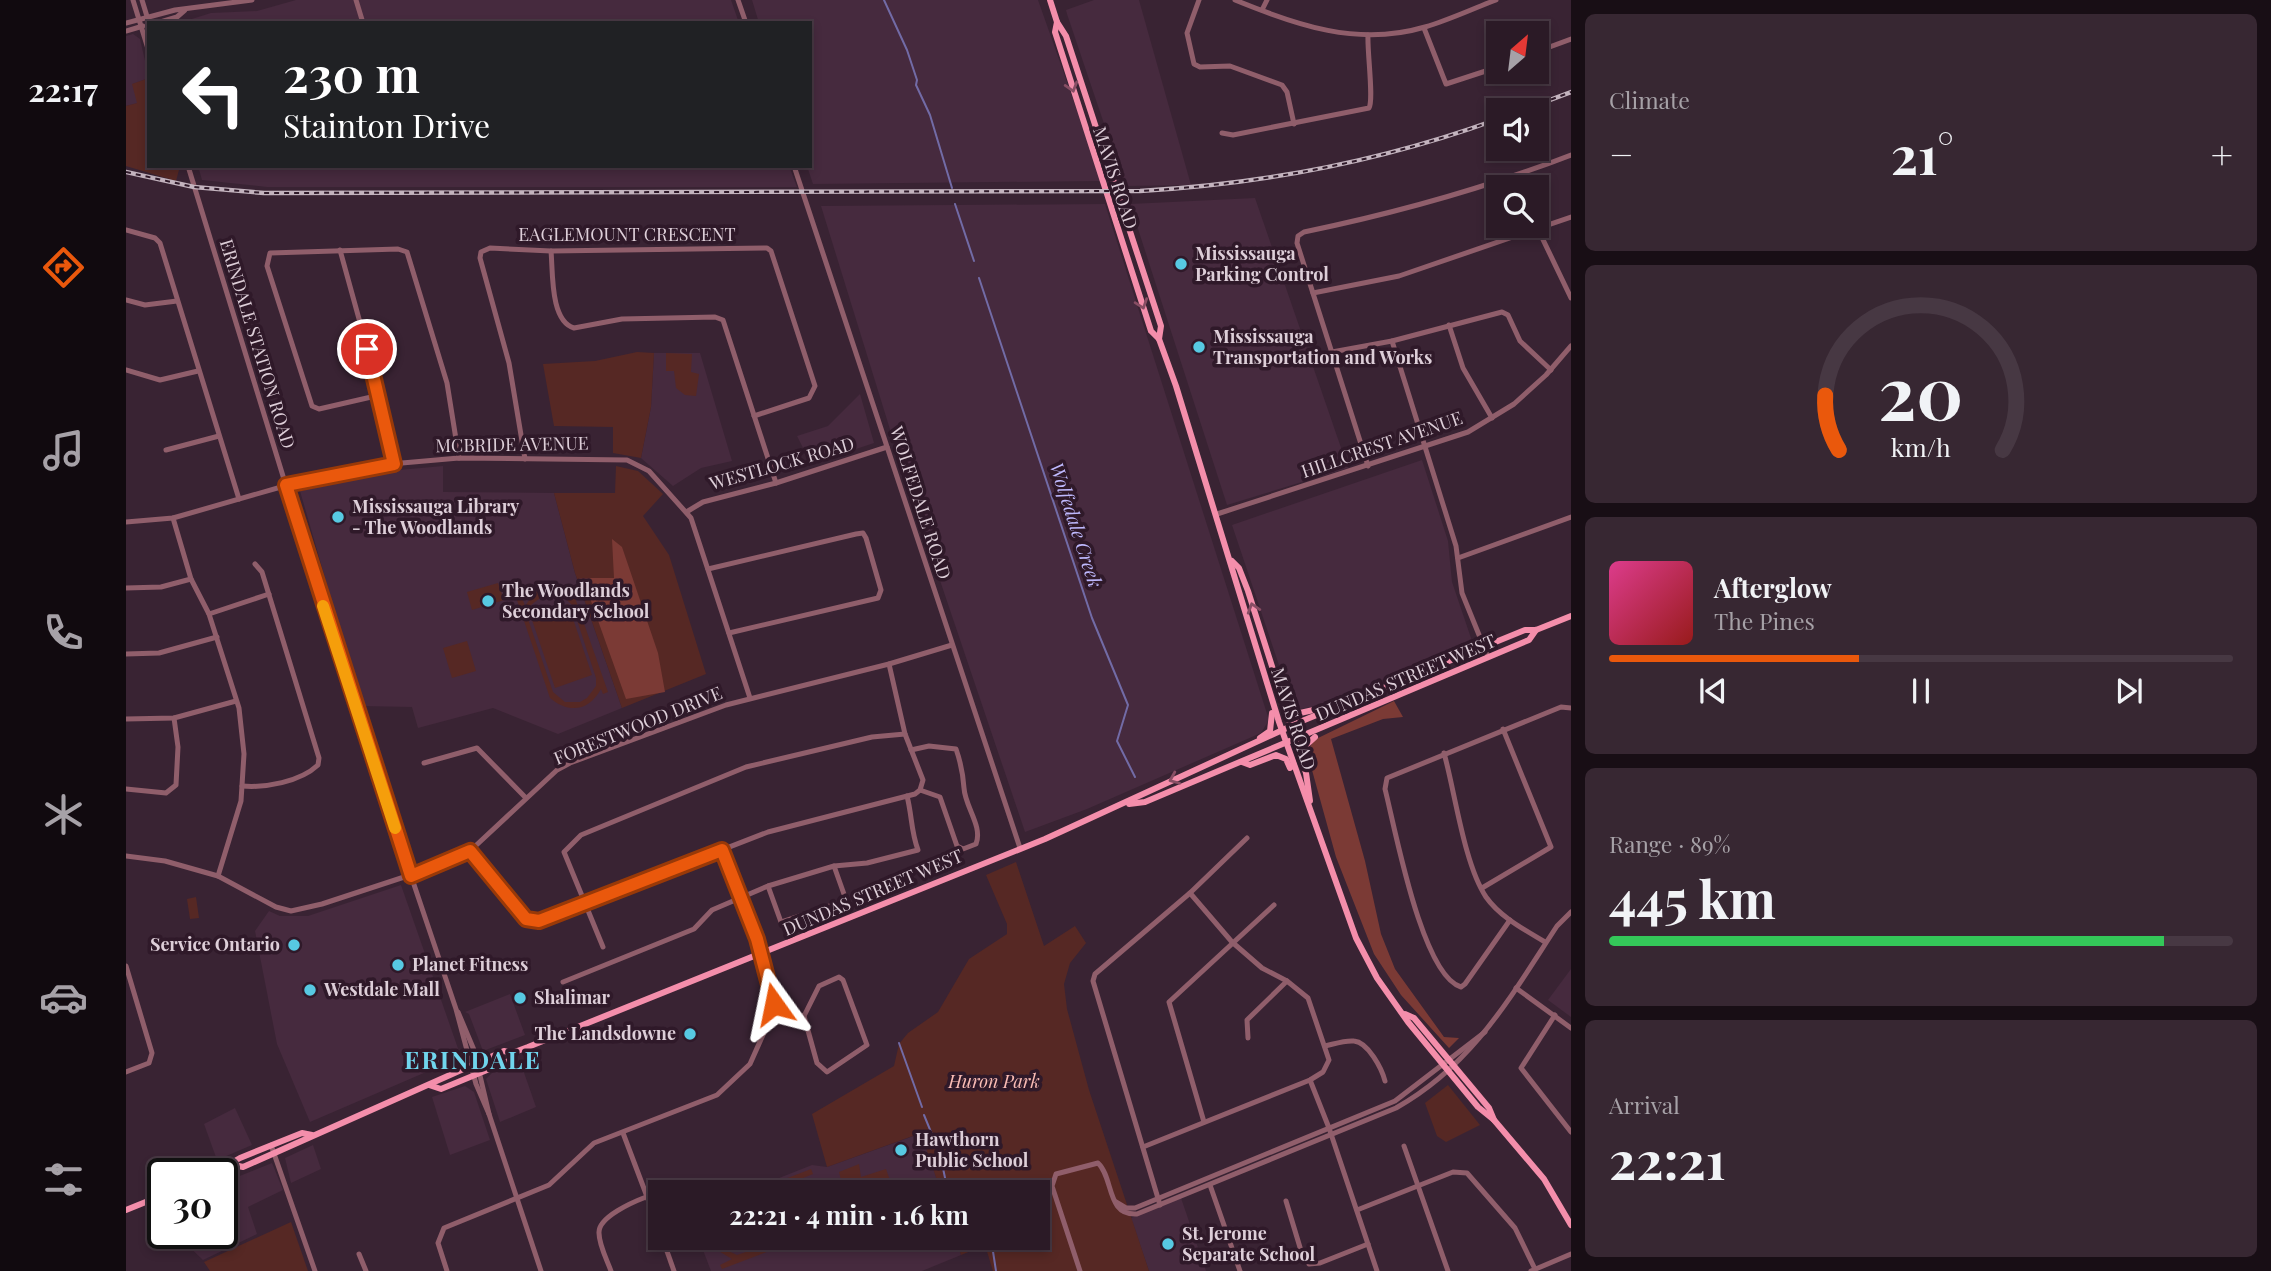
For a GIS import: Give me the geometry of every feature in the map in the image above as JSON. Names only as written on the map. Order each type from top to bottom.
[{"type":"main road","name":"MAVIS ROAD","points":[[1050,0],[1057,22],[1064,30],[1070,46],[1161,326],[1159,339]]},
{"type":"main road","name":"MAVIS ROAD","points":[[1057,22],[1055,32],[1098,170],[1152,331],[1159,339],[1232,561],[1239,568],[1296,740],[1308,780],[1310,803]]},
{"type":"main road","name":"MAVIS ROAD","points":[[1232,561],[1230,571],[1269,693],[1362,952],[1408,1022],[1489,1108],[1494,1120],[1553,1193],[1571,1225]]},
{"type":"main road","name":"DUNDAS STREET WEST","points":[[238,1166],[243,1167],[306,1140],[429,1084],[436,1078],[504,1051],[512,1053],[1127,804],[1141,793],[1339,705],[1525,630],[1536,630],[1571,616]]},
{"type":"main road","name":"DUNDAS STREET WEST","points":[[1127,804],[1145,803],[1348,718],[1530,640],[1536,630]]},
{"type":"main road","points":[[1278,688],[1283,691],[1290,706],[1300,713],[1334,703],[1339,705]]},
{"type":"main road","points":[[1251,746],[1270,731],[1273,724],[1266,696],[1269,693]]},
{"type":"main road","points":[[1308,780],[1311,777],[1303,752],[1306,743],[1345,723],[1348,718]]},
{"type":"main road","points":[[1242,762],[1250,765],[1272,755],[1281,756],[1287,761],[1300,785]]},
{"type":"main road","name":"DUNDAS STREET WEST","points":[[429,1084],[441,1088],[509,1061],[512,1053]]},
{"type":"main road","name":"DUNDAS STREET WEST","points":[[238,1160],[302,1133],[312,1135]]},
{"type":"main road","points":[[126,1210],[147,1201]]},
{"type":"street","points":[[133,0],[147,46]]},
{"type":"street","points":[[142,0],[148,21]]},
{"type":"street","points":[[151,21],[185,10],[252,0]]},
{"type":"street","points":[[356,0],[362,21]]},
{"type":"street","points":[[738,0],[745,21]]},
{"type":"street","points":[[1199,0],[1187,33],[1194,64],[1200,67],[1230,66],[1282,85],[1287,92],[1294,124]]},
{"type":"street","points":[[1235,0],[1302,26],[1368,35],[1424,27],[1496,0]]},
{"type":"street","points":[[1262,10],[1267,0]]},
{"type":"street","points":[[164,21],[177,17],[185,10]]},
{"type":"street","points":[[126,23],[139,19],[147,22]]},
{"type":"street","points":[[126,31],[147,23]]},
{"type":"street","points":[[1424,27],[1446,84],[1486,71]]},
{"type":"street","points":[[1222,133],[1233,135],[1294,124],[1371,106],[1368,35]]},
{"type":"street","points":[[1549,47],[1571,39]]},
{"type":"street","points":[[1368,466],[1297,243],[1301,233],[1382,217],[1522,174],[1571,155]]},
{"type":"street","name":"ERINDALE STATION ROAD","points":[[189,168],[286,485],[411,876],[456,1009],[463,1021],[489,1114],[541,1271]]},
{"type":"street","name":"WOLFEDALE ROAD","points":[[795,168],[1020,848]]},
{"type":"street","points":[[1549,223],[1571,217]]},
{"type":"street","points":[[126,230],[155,238],[160,243],[239,499]]},
{"type":"street","points":[[1313,293],[1399,276],[1506,238]]},
{"type":"street","points":[[1542,238],[1571,298]]},
{"type":"street","name":"EAGLEMOUNT CRESCENT","points":[[525,459],[509,363],[480,258],[481,252],[490,248],[551,251],[767,248],[771,251],[816,386],[809,398],[754,416]]},
{"type":"street","points":[[380,395],[319,409],[312,407],[267,261],[270,253],[398,249],[407,252],[447,383],[459,458]]},
{"type":"street","points":[[340,250],[380,395],[394,464]]},
{"type":"street","points":[[551,251],[560,317],[568,326],[574,328],[622,319],[715,317],[723,320],[776,484]]},
{"type":"street","points":[[126,300],[145,305],[177,300]]},
{"type":"street","points":[[1332,352],[1392,341],[1502,312],[1508,315],[1520,341],[1551,370]]},
{"type":"street","points":[[1449,325],[1463,368],[1492,418]]},
{"type":"street","points":[[1392,341],[1458,558],[1462,593],[1488,657]]},
{"type":"street","name":"HILLCREST AVENUE","points":[[1217,514],[1468,432],[1514,404],[1551,370],[1571,346]]},
{"type":"street","points":[[126,370],[160,380],[198,371]]},
{"type":"street","points":[[166,450],[219,436]]},
{"type":"street","name":"WESTLOCK ROAD","points":[[688,511],[703,502],[776,484],[887,447]]},
{"type":"street","name":"MCBRIDE AVENUE","points":[[126,523],[173,518],[286,485],[394,464],[459,458],[613,458],[636,463],[649,471],[688,511],[750,698]]},
{"type":"street","points":[[1458,558],[1571,517]]},
{"type":"street","points":[[173,518],[191,579],[209,614],[217,637],[236,701],[244,754],[242,786],[234,831],[218,876]]},
{"type":"street","points":[[708,569],[856,534],[863,533],[866,538],[881,590],[878,597],[729,633]]},
{"type":"street","points":[[242,786],[262,787],[312,771],[318,765],[319,758],[262,572],[255,564]]},
{"type":"street","points":[[126,588],[161,587],[191,579]]},
{"type":"street","points":[[209,614],[269,594]]},
{"type":"street","points":[[126,654],[170,651],[217,637]]},
{"type":"street","name":"FORESTWOOD DRIVE","points":[[126,856],[159,860],[218,876],[276,907],[291,911],[307,909],[411,876],[470,851],[525,797],[557,770],[570,764],[750,698],[889,664],[952,645]]},
{"type":"street","points":[[889,664],[905,734],[923,780],[920,790]]},
{"type":"street","points":[[126,719],[174,718],[236,701]]},
{"type":"street","points":[[1510,919],[1465,984],[1461,987],[1450,983],[1434,958],[1420,924],[1385,789],[1387,778],[1503,729],[1561,707],[1571,708]]},
{"type":"street","points":[[126,789],[166,793],[176,785],[178,747],[174,718]]},
{"type":"street","points":[[1482,888],[1551,847],[1503,729]]},
{"type":"street","points":[[603,947],[564,852],[590,830],[746,767],[872,737],[905,734]]},
{"type":"street","points":[[470,851],[526,919],[532,922],[585,905],[768,832],[907,796],[920,790],[940,797],[957,846],[962,849],[976,844],[978,834],[956,749],[929,747],[911,750]]},
{"type":"street","points":[[424,763],[477,748],[525,797]]},
{"type":"street","points":[[1444,753],[1472,864],[1486,897],[1510,919],[1545,943]]},
{"type":"street","points":[[563,982],[694,929],[712,910],[741,896],[834,866],[867,863],[918,850],[912,834],[915,824],[907,796]]},
{"type":"street","points":[[1159,1202],[1093,981],[1095,974],[1191,893],[1247,838]]},
{"type":"street","points":[[447,1271],[438,1242],[444,1228],[549,1185],[585,1149],[726,1089],[750,1064],[774,1010],[772,987],[762,953],[722,850]]},
{"type":"street","points":[[768,886],[781,922],[842,902],[845,897],[834,866]]},
{"type":"street","points":[[1143,1147],[1310,1080],[1326,1068],[1329,1059],[1308,998],[1287,981],[1262,968],[1232,942],[1191,893]]},
{"type":"street","points":[[1204,1122],[1169,1002],[1274,905]]},
{"type":"street","points":[[1080,1271],[1052,1186],[1053,1177],[1062,1171],[1098,1163],[1102,1166],[1120,1210],[1131,1215],[1330,1131],[1401,1097],[1448,1064],[1485,1032],[1545,943],[1571,912]]},
{"type":"street","points":[[126,966],[152,1053],[149,1063],[126,1072]]},
{"type":"street","points":[[839,977],[843,980],[867,1045],[831,1070],[823,1071],[813,1050],[804,1016],[816,990],[839,977]]},
{"type":"street","points":[[1248,1038],[1247,1020],[1287,981]]},
{"type":"street","points":[[1516,988],[1571,1027]]},
{"type":"street","points":[[774,1010],[804,1016]]},
{"type":"street","points":[[1555,1014],[1521,1068],[1571,1132]]},
{"type":"street","points":[[1325,1046],[1356,1041],[1381,1068],[1385,1081]]},
{"type":"street","points":[[1310,1080],[1377,1271]]},
{"type":"street","points":[[624,1133],[648,1202]]},
{"type":"street","points":[[271,1145],[315,1271]]},
{"type":"street","points":[[1404,1146],[1448,1271]]},
{"type":"street","points":[[1357,1210],[1452,1172],[1467,1172],[1515,1228],[1533,1270],[1571,1254]]},
{"type":"street","points":[[1209,1181],[1240,1271]]},
{"type":"street","points":[[611,1271],[598,1234],[600,1227],[619,1209],[646,1197]]},
{"type":"street","points":[[1286,1201],[1302,1254],[1309,1264],[1320,1263],[1368,1244]]},
{"type":"street","points":[[667,1250],[674,1271]]},
{"type":"street","points":[[359,1254],[366,1271]]},
{"type":"shaded area","points":[[296,0],[731,0],[738,21],[185,21],[211,13],[257,11]]},
{"type":"shaded area","points":[[752,0],[1038,0],[1102,181],[813,184],[808,168],[812,168],[812,21],[758,21]]},
{"type":"shaded area","points":[[1094,0],[1139,0],[1191,185],[1125,186],[1066,10]]},
{"type":"shaded area","points":[[133,34],[140,39],[147,79],[133,84],[138,103],[126,106],[126,36]]},
{"type":"shaded area","points":[[199,168],[790,168],[797,187],[267,187],[202,180]]},
{"type":"shaded area","points":[[1255,198],[1348,468],[1227,505],[1130,204]]},
{"type":"shaded area","points":[[1105,204],[1269,720],[1261,733],[1087,809],[1025,832],[901,465],[821,206]]},
{"type":"shaded area","points":[[654,353],[700,353],[732,461],[701,468],[673,486],[641,458],[651,407]]},
{"type":"shaded area","points":[[860,394],[874,443],[811,464],[797,436],[828,426]]},
{"type":"shaded area","points":[[1422,460],[1448,541],[1452,582],[1472,641],[1317,706],[1300,709],[1290,698],[1232,525]]},
{"type":"shaded area","name":"The Woodlands Secondary School","points":[[443,466],[443,492],[554,493],[575,573],[622,708],[558,734],[493,708],[418,728],[412,707],[362,706],[300,491],[399,470]]},
{"type":"shaded area","points":[[612,539],[622,547],[658,653],[665,692],[626,699],[591,601],[579,578],[614,578]]},
{"type":"shaded area","points":[[1394,701],[1403,717],[1383,719],[1331,739],[1365,861],[1381,934],[1395,969],[1444,1037],[1459,1038],[1449,1048],[1401,995],[1374,954],[1336,857],[1307,752],[1314,740]]},
{"type":"shaded area","points":[[401,885],[461,1057],[310,1122],[277,1044],[255,931],[269,911],[280,916],[308,916]]},
{"type":"shaded area","points":[[1571,969],[1571,1017],[1548,1000]]},
{"type":"shaded area","points":[[510,994],[525,1035],[483,1051],[469,1014],[465,1012]]},
{"type":"shaded area","points":[[520,1061],[536,1107],[500,1122],[486,1079],[492,1073]]},
{"type":"shaded area","points":[[465,1086],[474,1092],[490,1140],[450,1155],[432,1097]]},
{"type":"shaded area","points":[[235,1108],[252,1145],[216,1158],[204,1124]]},
{"type":"shaded area","name":"Hawthorn Public School","points":[[922,1133],[937,1180],[774,1180],[812,1165],[827,1167]]},
{"type":"shaded area","points":[[313,1145],[321,1169],[291,1183],[285,1158]]},
{"type":"shaded area","points":[[272,1163],[283,1190],[248,1207],[257,1234],[238,1243],[238,1177]]},
{"type":"shaded area","name":"St. Jerome Separate School","points":[[1181,1198],[1206,1271],[1149,1271],[1131,1218]]},
{"type":"shaded area","points":[[192,1249],[226,1249],[203,1260]]},
{"type":"shaded area","points":[[703,1250],[959,1250],[961,1255],[922,1271],[711,1271]]},
{"type":"green space","points":[[147,79],[147,168],[179,168],[176,181],[126,166],[126,106],[137,103],[132,84]]},
{"type":"green space","points":[[637,352],[654,353],[651,407],[641,458],[613,453],[613,427],[554,426],[543,364],[595,361]]},
{"type":"green space","points":[[666,353],[692,354],[691,372],[699,374],[696,396],[685,395],[676,388],[674,371],[666,371]]},
{"type":"green space","points":[[616,466],[638,471],[663,494],[643,516],[669,555],[706,674],[622,708],[575,573],[554,493],[615,493]]},
{"type":"green space","points":[[498,583],[504,600],[472,610],[467,592]]},
{"type":"green space","points":[[553,586],[575,598],[608,692],[603,694],[601,689],[585,706],[571,708],[550,698],[516,597],[521,595],[525,606],[535,592]],"holes":[[[548,592],[562,595],[572,605],[596,678],[596,686],[587,698],[580,702],[565,702],[553,692],[528,619],[531,605]]]},
{"type":"green space","points":[[568,604],[592,675],[555,688],[531,617]]},
{"type":"green space","points":[[467,641],[476,671],[452,678],[443,648]]},
{"type":"green space","name":"Huron Park","points":[[1016,862],[1044,946],[1075,926],[1086,943],[1070,963],[1064,984],[1067,1009],[1089,1090],[1149,1271],[993,1271],[987,1250],[1050,1250],[1050,1180],[937,1180],[921,1133],[827,1167],[812,1114],[894,1066],[899,1044],[908,1033],[938,1012],[969,959],[1007,934],[1007,924],[986,875]]},
{"type":"green space","points":[[196,897],[199,918],[190,919],[187,899]]},
{"type":"green space","points":[[1448,1085],[1480,1125],[1446,1142],[1437,1136],[1425,1103]]},
{"type":"green space","points":[[859,1164],[861,1177],[886,1169],[890,1180],[841,1180],[839,1172]]},
{"type":"green space","points":[[811,1169],[813,1174],[803,1178],[806,1180],[783,1180]]},
{"type":"green space","points":[[291,1222],[308,1271],[210,1271],[204,1262],[238,1249],[238,1246]]},
{"type":"green space","points":[[717,1250],[726,1250],[737,1255],[752,1250],[772,1250],[722,1269],[720,1265],[732,1259]]},
{"type":"green space","name":"Huron Park","points":[[959,1250],[973,1250],[961,1255]]},
{"type":"waterway","name":"Wolfedale Creek","points":[[884,0],[907,50],[917,80],[916,85],[930,115],[952,188]]},
{"type":"waterway","name":"Wolfedale Creek","points":[[955,204],[974,261]]},
{"type":"waterway","name":"Wolfedale Creek","points":[[979,278],[1092,618],[1128,705],[1117,741],[1135,777]]},
{"type":"waterway","points":[[899,1043],[922,1107]]},
{"type":"waterway","points":[[924,1115],[940,1154],[945,1180]]},
{"type":"waterway","points":[[993,1250],[996,1271]]},
{"type":"railway","points":[[1549,100],[1571,92]]},
{"type":"railway","points":[[126,172],[194,187],[264,193],[1140,191],[1232,183],[1322,168],[1411,147],[1486,123]]},
{"type":"slow traffic","points":[[323,606],[395,828]]},
{"type":"place","name":"Mississauga Parking Control","points":[[1181,264]]},
{"type":"place","name":"Mississauga Transportation and Works","points":[[1199,347]]},
{"type":"place","name":"Mississauga Library - The Woodlands","points":[[338,517]]},
{"type":"place","name":"The Woodlands Secondary School","points":[[488,601]]},
{"type":"place","name":"Service Ontario","points":[[294,945]]},
{"type":"place","name":"Planet Fitness","points":[[398,965]]},
{"type":"place","name":"Westdale Mall","points":[[310,990]]},
{"type":"place","name":"Shalimar","points":[[520,998]]},
{"type":"place","name":"The Landsdowne","points":[[690,1034]]},
{"type":"place","name":"Hawthorn Public School","points":[[901,1150]]},
{"type":"place","name":"St. Jerome Separate School","points":[[1168,1244]]},
{"type":"district","name":"ERINDALE","points":[[473,1061]]},
{"type":"route","points":[[367,349],[380,395],[394,464],[286,485],[351,698],[411,876],[456,860],[470,851],[526,919],[532,922],[585,905],[722,850],[757,939],[772,986],[774,1004]]}]
